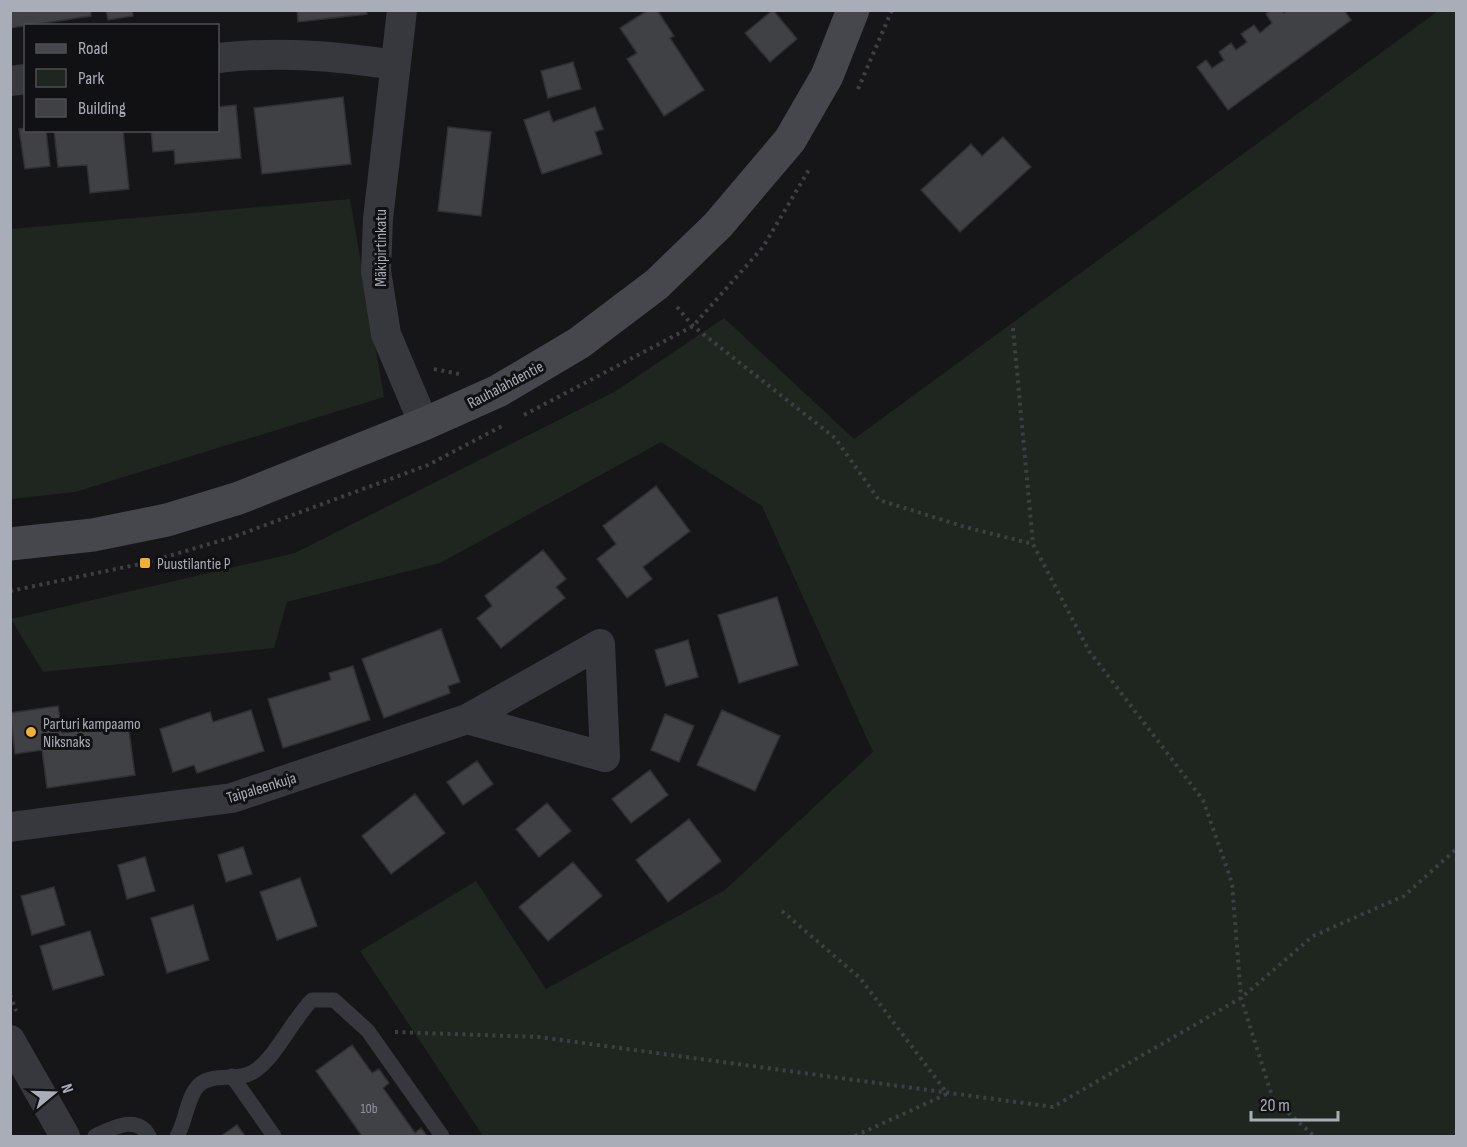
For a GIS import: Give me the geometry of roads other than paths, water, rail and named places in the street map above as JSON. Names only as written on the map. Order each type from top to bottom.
[{"type":"main road","name":"Rauhalahdentie","points":[[10,544],[93,535],[167,520],[239,498],[424,424],[498,391],[579,343],[657,284],[718,225],[790,140],[827,76],[854,10]]},
{"type":"street","name":"Mäkipirtinkatu","points":[[402,10],[378,219],[376,271],[386,334],[424,424]]},
{"type":"street","points":[[219,58],[251,54],[326,55],[395,65]]},
{"type":"street","name":"Taipaleenkuja","points":[[10,826],[232,798],[467,719],[600,644],[605,758],[467,719]]},
{"type":"street","points":[[10,1040],[65,1137]]},
{"type":"lane","points":[[177,1137],[198,1086],[212,1078],[252,1073],[267,1060],[296,1015],[312,1000],[334,1000],[368,1031],[442,1137]]},
{"type":"lane","points":[[232,1076],[274,1137]]},
{"type":"lane","points":[[95,1137],[114,1126],[130,1123],[146,1131],[149,1137]]},
{"type":"place","name":"Puustilantie P","points":[[145,563]]},
{"type":"place","name":"Parturi kampaamo Niksnaks","points":[[31,732]]}]
